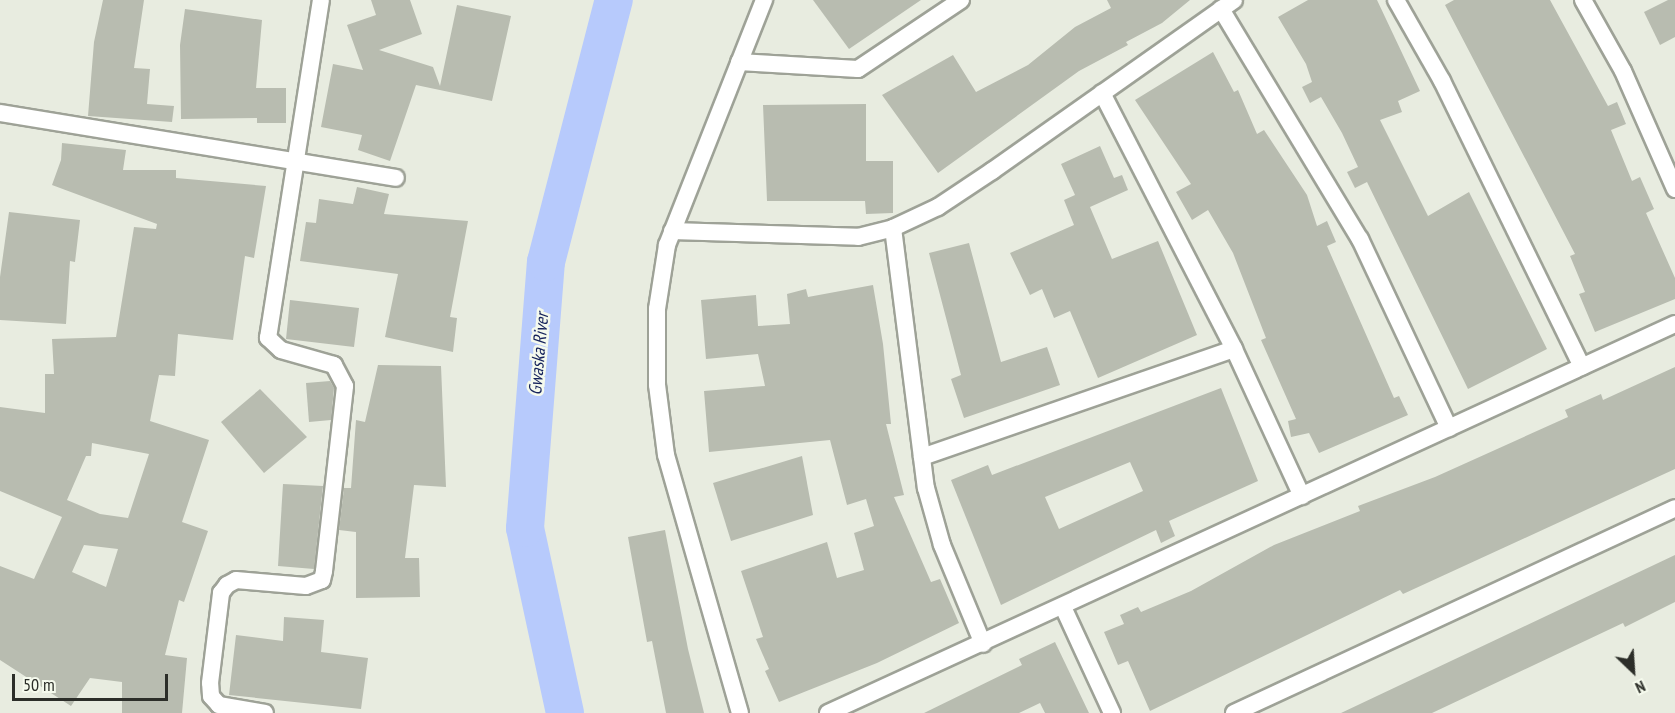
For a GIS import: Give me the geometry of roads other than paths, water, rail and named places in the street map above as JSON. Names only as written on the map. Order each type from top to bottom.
[{"type":"street","points":[[265,713],[219,705],[211,696],[221,593],[236,580],[306,586],[322,580],[345,386],[334,365],[281,350],[268,338],[321,0]]},
{"type":"street","points":[[740,713],[666,455],[657,385],[657,309],[672,231],[764,0]]},
{"type":"street","points":[[739,62],[858,69],[961,0]]},
{"type":"street","points":[[1396,0],[1442,81],[1582,367]]},
{"type":"street","points":[[1583,0],[1623,71],[1675,189]]},
{"type":"street","points":[[672,231],[858,237],[893,228],[938,207],[1228,5],[1360,240],[1449,428]]},
{"type":"street","points":[[1102,93],[1234,349],[1302,496]]},
{"type":"street","points":[[0,113],[396,178]]},
{"type":"street","points":[[893,228],[922,457],[942,545],[983,644]]},
{"type":"street","points":[[828,713],[983,644],[1675,324]]},
{"type":"street","points":[[922,457],[1234,349]]},
{"type":"street","points":[[1234,713],[1675,508]]},
{"type":"street","points":[[1063,606],[1112,713]]},
{"type":"waterway","name":"Gwaska River","points":[[565,713],[525,528],[546,262],[614,0]]}]
